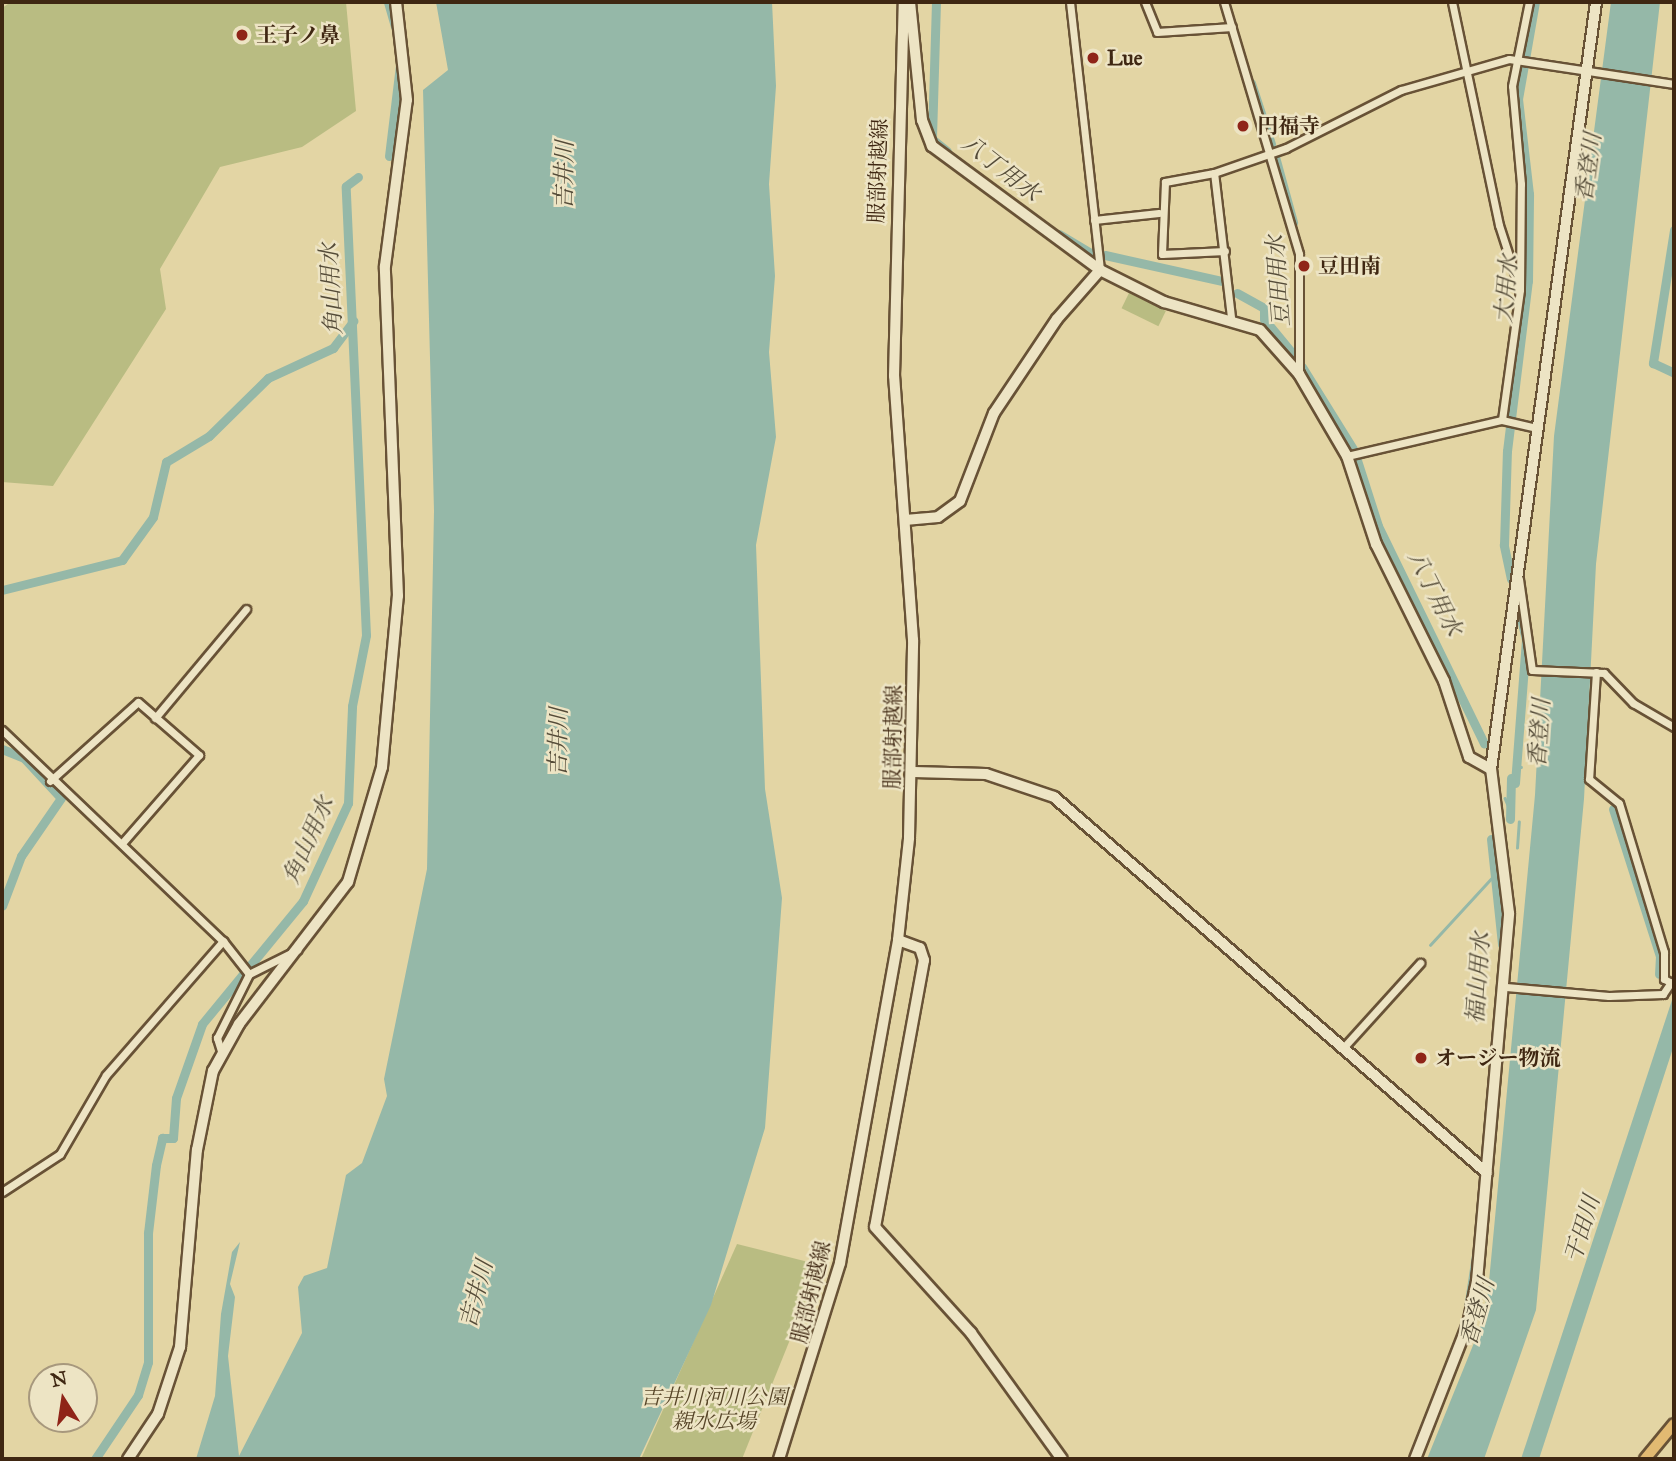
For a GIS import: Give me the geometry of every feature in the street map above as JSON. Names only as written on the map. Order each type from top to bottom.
[{"type":"main road","points":[[1645,1459],[1674,1424]]},
{"type":"street","points":[[128,1459],[158,1414],[180,1347],[200,1129],[221,1051],[301,949],[348,881],[364,838],[382,767],[396,637],[385,267],[407,100],[396,2]]},
{"type":"street","name":"服部射越線","points":[[779,1459],[840,1263],[898,940],[914,772],[905,520],[894,376],[904,2]]},
{"type":"street","points":[[910,2],[922,120],[932,146],[1100,270],[1185,310],[1231,317],[1260,330],[1299,374],[1347,456],[1376,544],[1444,681],[1469,757],[1491,769]]},
{"type":"street","points":[[905,520],[938,517],[960,501],[994,413],[1057,319],[1100,270],[1070,2]]},
{"type":"street","points":[[1144,2],[1157,32],[1232,27]]},
{"type":"street","points":[[1224,2],[1272,153],[1299,254],[1299,374]]},
{"type":"street","points":[[1452,2],[1466,73],[1520,290]]},
{"type":"street","points":[[1504,420],[1520,290],[1519,59],[1529,2]]},
{"type":"street","points":[[1415,1459],[1468,1324],[1487,1173],[1508,987],[1508,886],[1491,769],[1536,428],[1590,70],[1596,2]]},
{"type":"street","points":[[1225,251],[1162,254],[1159,212],[1165,182],[1214,173],[1272,153],[1401,90],[1519,59],[1654,78],[1674,84]]},
{"type":"street","points":[[1214,173],[1231,317]]},
{"type":"street","points":[[1094,220],[1159,212]]},
{"type":"street","points":[[1347,456],[1504,420],[1536,428]]},
{"type":"street","points":[[1517,575],[1535,670],[1595,672],[1674,727]]},
{"type":"street","points":[[155,718],[246,610]]},
{"type":"street","points":[[1508,987],[1569,992],[1664,994],[1673,984],[1664,979],[1664,952],[1619,803],[1589,779],[1595,672]]},
{"type":"street","points":[[50,781],[138,702],[199,755],[123,842]]},
{"type":"street","points":[[2,730],[50,781],[123,842],[223,941],[249,974]]},
{"type":"street","points":[[914,772],[986,774],[1054,797],[1487,1173]]},
{"type":"street","points":[[898,940],[920,948],[924,960],[875,1227],[971,1333],[1062,1459]]},
{"type":"street","points":[[2,1192],[60,1154],[106,1074],[223,941]]},
{"type":"street","points":[[221,1051],[217,1038],[249,974],[301,949]]},
{"type":"street","points":[[1343,1048],[1420,963]]},
{"type":"green space","points":[[11,2],[346,2],[356,111],[302,147],[220,167],[160,269],[166,309],[53,486],[2,482],[2,8]]},
{"type":"green space","points":[[1129,293],[1166,311],[1158,326],[1122,308]]},
{"type":"green space","name":"吉井川河川公園 親水広場","points":[[737,1244],[820,1265],[742,1459],[641,1459]]},
{"type":"water","name":"吉井川","points":[[436,2],[772,2],[776,86],[769,184],[775,276],[769,352],[776,437],[756,545],[765,789],[782,898],[765,1128],[711,1305],[639,1459],[196,1459],[215,1396],[221,1314],[232,1252],[240,1242],[230,1284],[235,1297],[228,1356],[239,1456],[302,1333],[298,1287],[304,1276],[327,1268],[346,1175],[362,1163],[387,1096],[384,1079],[427,869],[434,511],[423,90],[448,70]]},
{"type":"water","name":"香登川","points":[[1611,2],[1660,2],[1596,564],[1584,799],[1536,1310],[1484,1459],[1427,1459],[1480,1328],[1488,1292],[1535,795],[1554,436]]},
{"type":"water","points":[[1674,994],[1674,1045],[1539,1459],[1521,1459]]},
{"type":"waterway","name":"角山用水","points":[[388,2],[395,27]]},
{"type":"waterway","name":"八丁用水","points":[[936,2],[932,139],[947,151]]},
{"type":"waterway","name":"大用水","points":[[1511,579],[1504,545],[1507,451],[1528,281],[1529,194],[1518,99],[1535,2]]},
{"type":"waterway","name":"角山用水","points":[[389,156],[400,65]]},
{"type":"waterway","name":"豆田用水","points":[[1251,83],[1271,144]]},
{"type":"waterway","name":"豆田用水","points":[[1274,153],[1293,222]]},
{"type":"waterway","name":"角山用水","points":[[95,1459],[138,1395],[148,1362],[148,1233],[156,1165],[162,1138],[173,1138],[176,1098],[202,1024],[303,901],[348,803],[352,706],[366,635],[346,186],[358,177]]},
{"type":"waterway","points":[[1674,230],[1653,363],[1674,373]]},
{"type":"waterway","name":"八丁用水","points":[[1059,234],[1092,254]]},
{"type":"waterway","name":"八丁用水","points":[[1105,255],[1227,282]]},
{"type":"waterway","name":"八丁用水","points":[[1237,293],[1264,308],[1264,319],[1297,359]]},
{"type":"waterway","points":[[2,590],[122,560],[153,517],[166,462],[209,436],[268,378],[333,348],[353,321]]},
{"type":"waterway","name":"八丁用水","points":[[1302,367],[1353,449]]},
{"type":"waterway","name":"八丁用水","points":[[1357,460],[1378,526],[1484,743]]},
{"type":"waterway","name":"大用水","points":[[1515,783],[1526,640],[1519,610]]},
{"type":"waterway","points":[[2,749],[24,758],[61,798],[21,856],[2,906]]},
{"type":"waterway","name":"福山用水","points":[[1516,766],[1521,767]]},
{"type":"waterway","name":"福山用水","points":[[1510,819],[1511,778]]},
{"type":"waterway","points":[[1505,798],[1508,805]]},
{"type":"waterway","name":"大用水","points":[[1613,809],[1660,956],[1659,974]]},
{"type":"waterway","points":[[1517,848],[1519,822]]},
{"type":"waterway","name":"福山用水","points":[[1491,839],[1502,944]]},
{"type":"waterway","points":[[1430,945],[1500,869]]},
{"type":"waterway","name":"香登川","points":[[1463,1322],[1476,1235]]},
{"type":"place","name":"王子ノ鼻","points":[[242,35]]},
{"type":"place","name":"Lue","points":[[1093,58]]},
{"type":"place","name":"円福寺","points":[[1243,126]]},
{"type":"place","name":"豆田南","points":[[1304,266]]},
{"type":"place","name":"オージー物流","points":[[1421,1058]]},
{"type":"water label","name":"干田川","points":[[1582,1229]]}]
